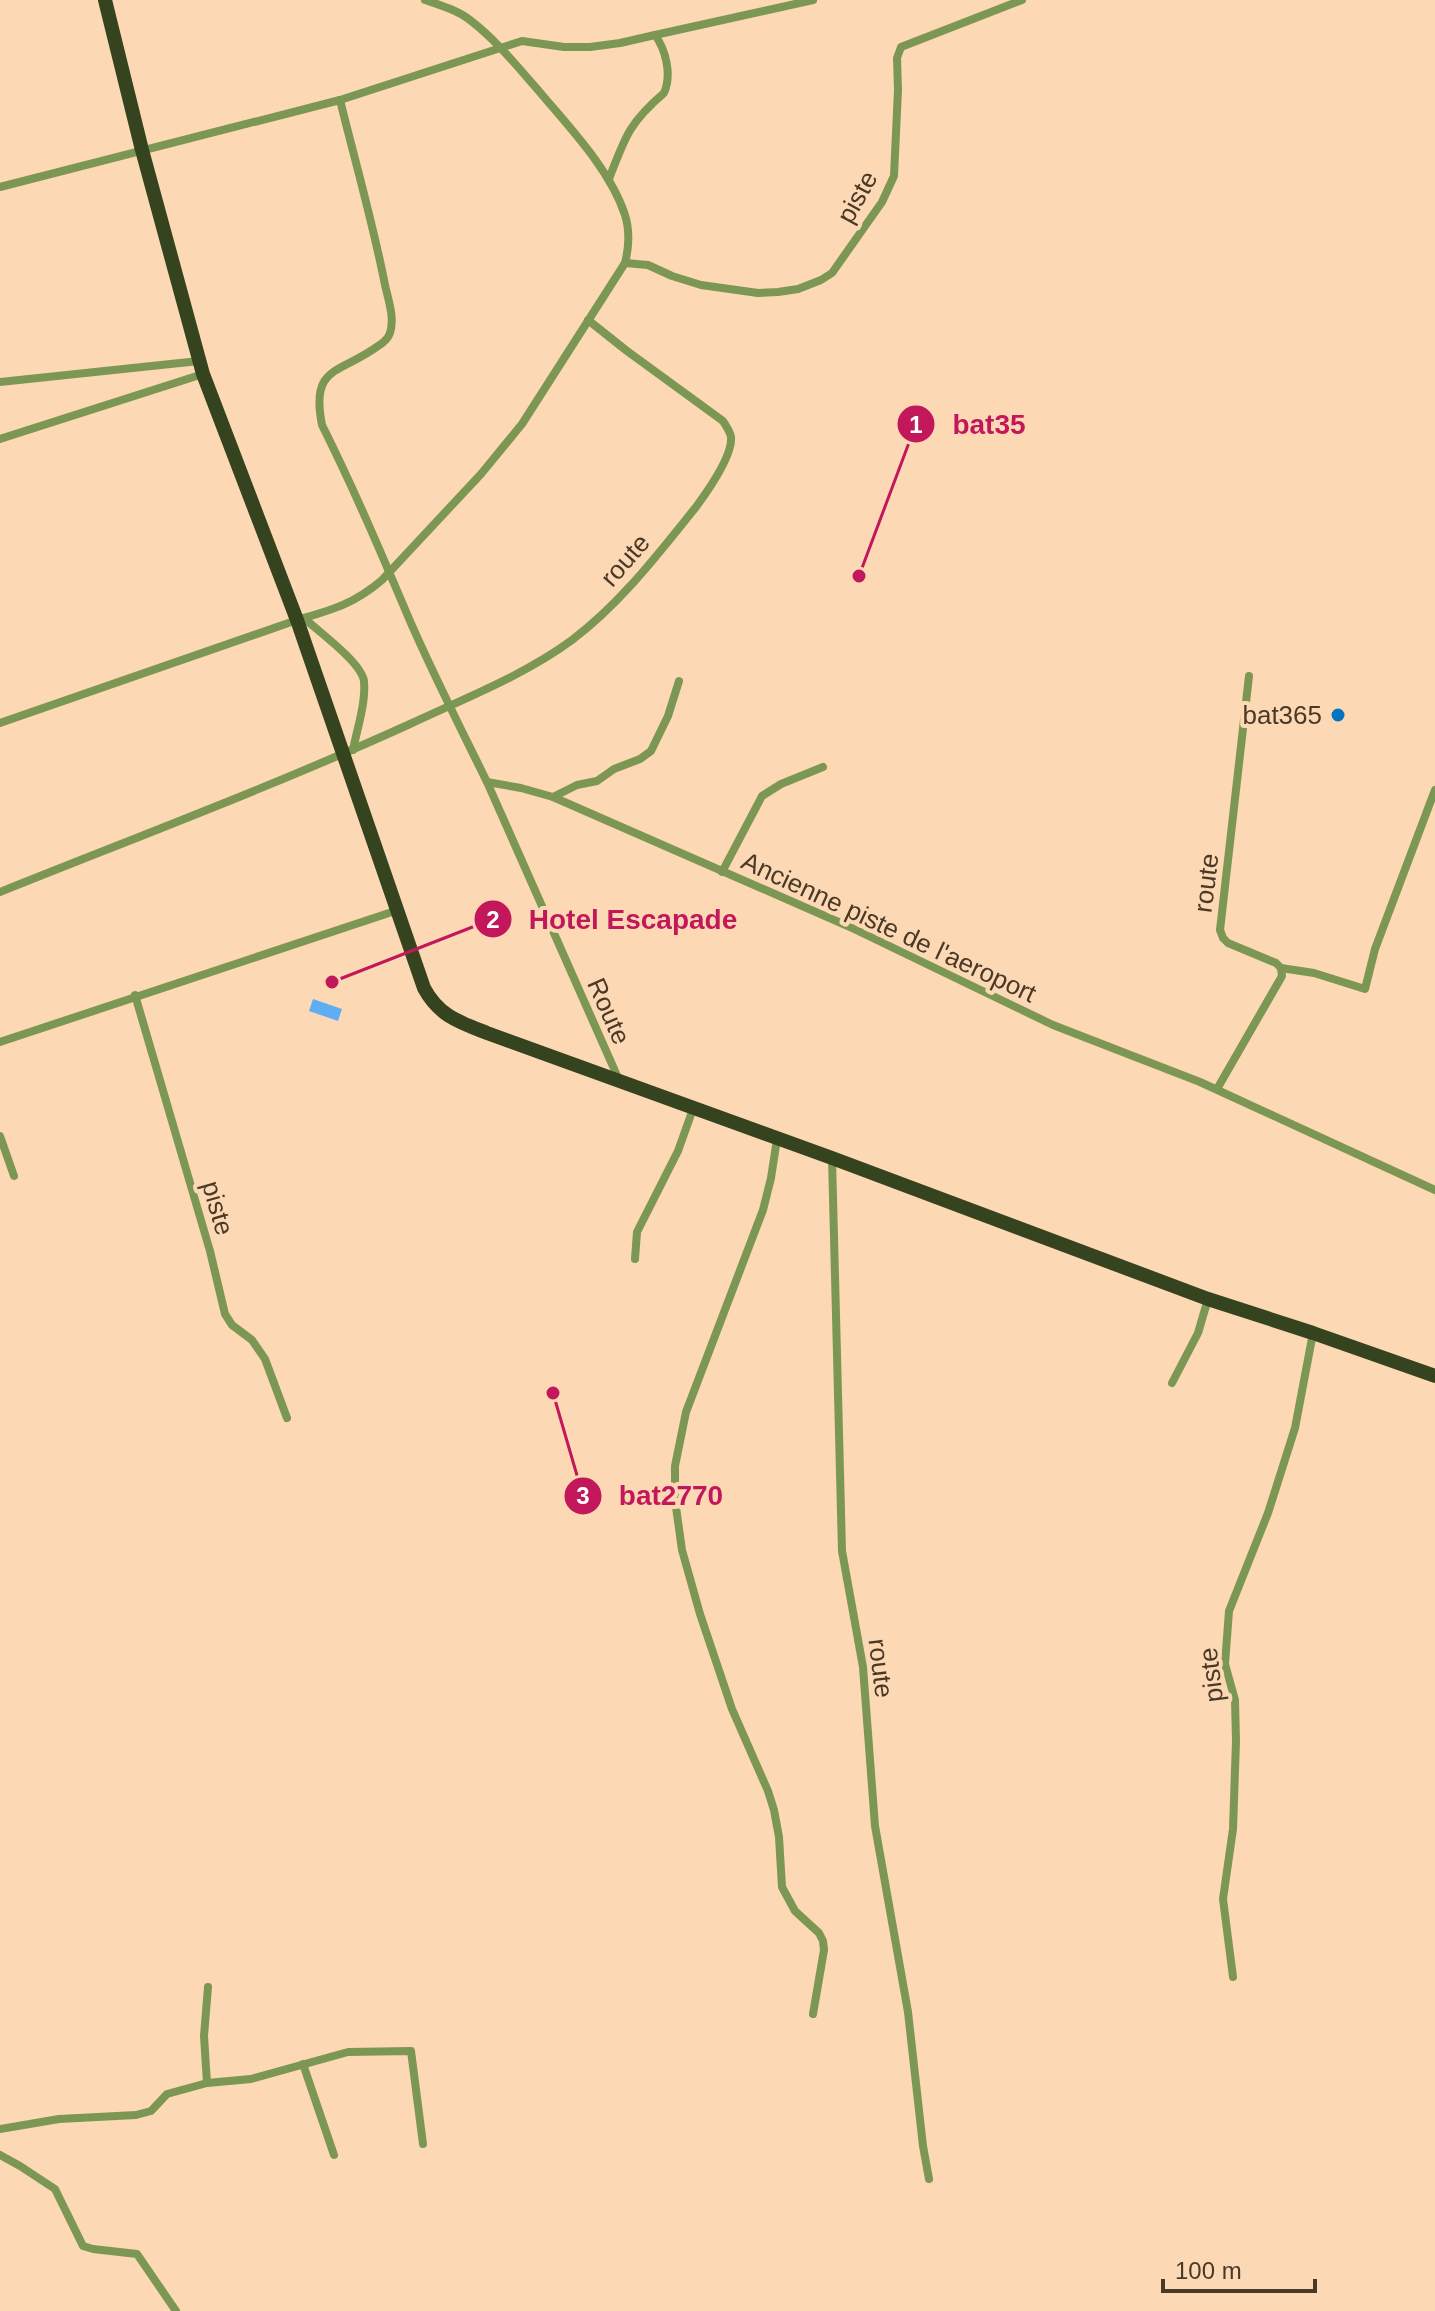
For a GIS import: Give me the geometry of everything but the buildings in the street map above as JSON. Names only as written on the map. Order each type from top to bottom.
[{"type":"highway","points":[[105,0],[201,367],[301,619],[348,752],[424,988],[433,1004],[443,1013],[487,1033],[1208,1299],[1435,1376]]},
{"type":"street","points":[[0,723],[364,596],[481,474],[522,424],[625,263],[628,252],[627,225],[609,179],[501,47],[469,19],[425,0]]},
{"type":"street","points":[[0,187],[340,100],[522,41],[564,47],[606,46],[813,0]]},
{"type":"street","name":"piste","points":[[625,263],[648,265],[701,285],[758,293],[789,291],[832,273],[882,202],[894,176],[897,58],[901,47],[1022,0]]},
{"type":"street","points":[[609,179],[633,123],[667,87],[667,66],[655,35]]},
{"type":"street","points":[[340,100],[382,268],[391,332],[383,343],[326,377],[319,391],[322,425],[449,706],[487,782]]},
{"type":"street","name":"route","points":[[0,892],[348,752],[449,706],[543,659],[572,640],[632,585],[701,500],[724,462],[731,439],[723,421],[588,320]]},
{"type":"street","points":[[0,382],[138,369],[201,367]]},
{"type":"street","points":[[0,439],[201,367]]},
{"type":"street","points":[[301,619],[361,671],[364,682],[362,706],[348,752]]},
{"type":"street","name":"route","points":[[1249,676],[1220,930],[1228,943],[1270,959],[1281,968],[1314,973],[1365,989],[1375,949],[1435,790]]},
{"type":"street","points":[[553,797],[577,785],[597,781],[651,751],[668,716],[679,681]]},
{"type":"street","points":[[722,872],[762,796],[781,784],[823,767]]},
{"type":"street","name":"Ancienne piste de l'aeroport","points":[[487,782],[553,797],[850,927],[1053,1025],[1217,1089],[1435,1190]]},
{"type":"street","name":"Route","points":[[487,782],[619,1080]]},
{"type":"street","points":[[0,1042],[398,910]]},
{"type":"street","points":[[1217,1089],[1282,976],[1281,968]]},
{"type":"street","name":"piste","points":[[135,995],[225,1314],[232,1325],[252,1340],[265,1359],[287,1418]]},
{"type":"street","points":[[635,1259],[637,1232],[678,1151],[693,1109]]},
{"type":"street","points":[[0,1136],[14,1176]]},
{"type":"street","points":[[777,1139],[763,1210],[686,1412],[675,1466],[675,1500],[682,1550],[700,1614],[732,1709],[774,1810],[782,1887],[795,1911],[819,1933],[823,1941],[813,2014]]},
{"type":"street","name":"route","points":[[832,1158],[842,1551],[863,1667],[873,1815],[908,2012],[929,2179]]},
{"type":"street","points":[[1172,1383],[1198,1333],[1208,1299]]},
{"type":"street","name":"piste","points":[[1233,1977],[1223,1899],[1233,1829],[1236,1741],[1235,1700],[1225,1664],[1229,1611],[1268,1513],[1289,1448],[1313,1333]]},
{"type":"street","points":[[207,2083],[204,2036],[208,1987]]},
{"type":"street","points":[[0,2129],[59,2119],[136,2115],[151,2111],[167,2094],[207,2083],[251,2079],[348,2052],[411,2051],[423,2144]]},
{"type":"street","points":[[303,2064],[334,2155]]},
{"type":"street","points":[[0,2155],[55,2189],[83,2246],[137,2254],[176,2311]]},
{"type":"water","points":[[313,999],[342,1009],[338,1021],[309,1011]]},
{"type":"place","name":"bat35","points":[[859,576]]},
{"type":"place","name":"bat365","points":[[1338,715]]},
{"type":"place","name":"Hotel Escapade","points":[[332,982]]},
{"type":"place","name":"bat2770","points":[[553,1393]]}]
